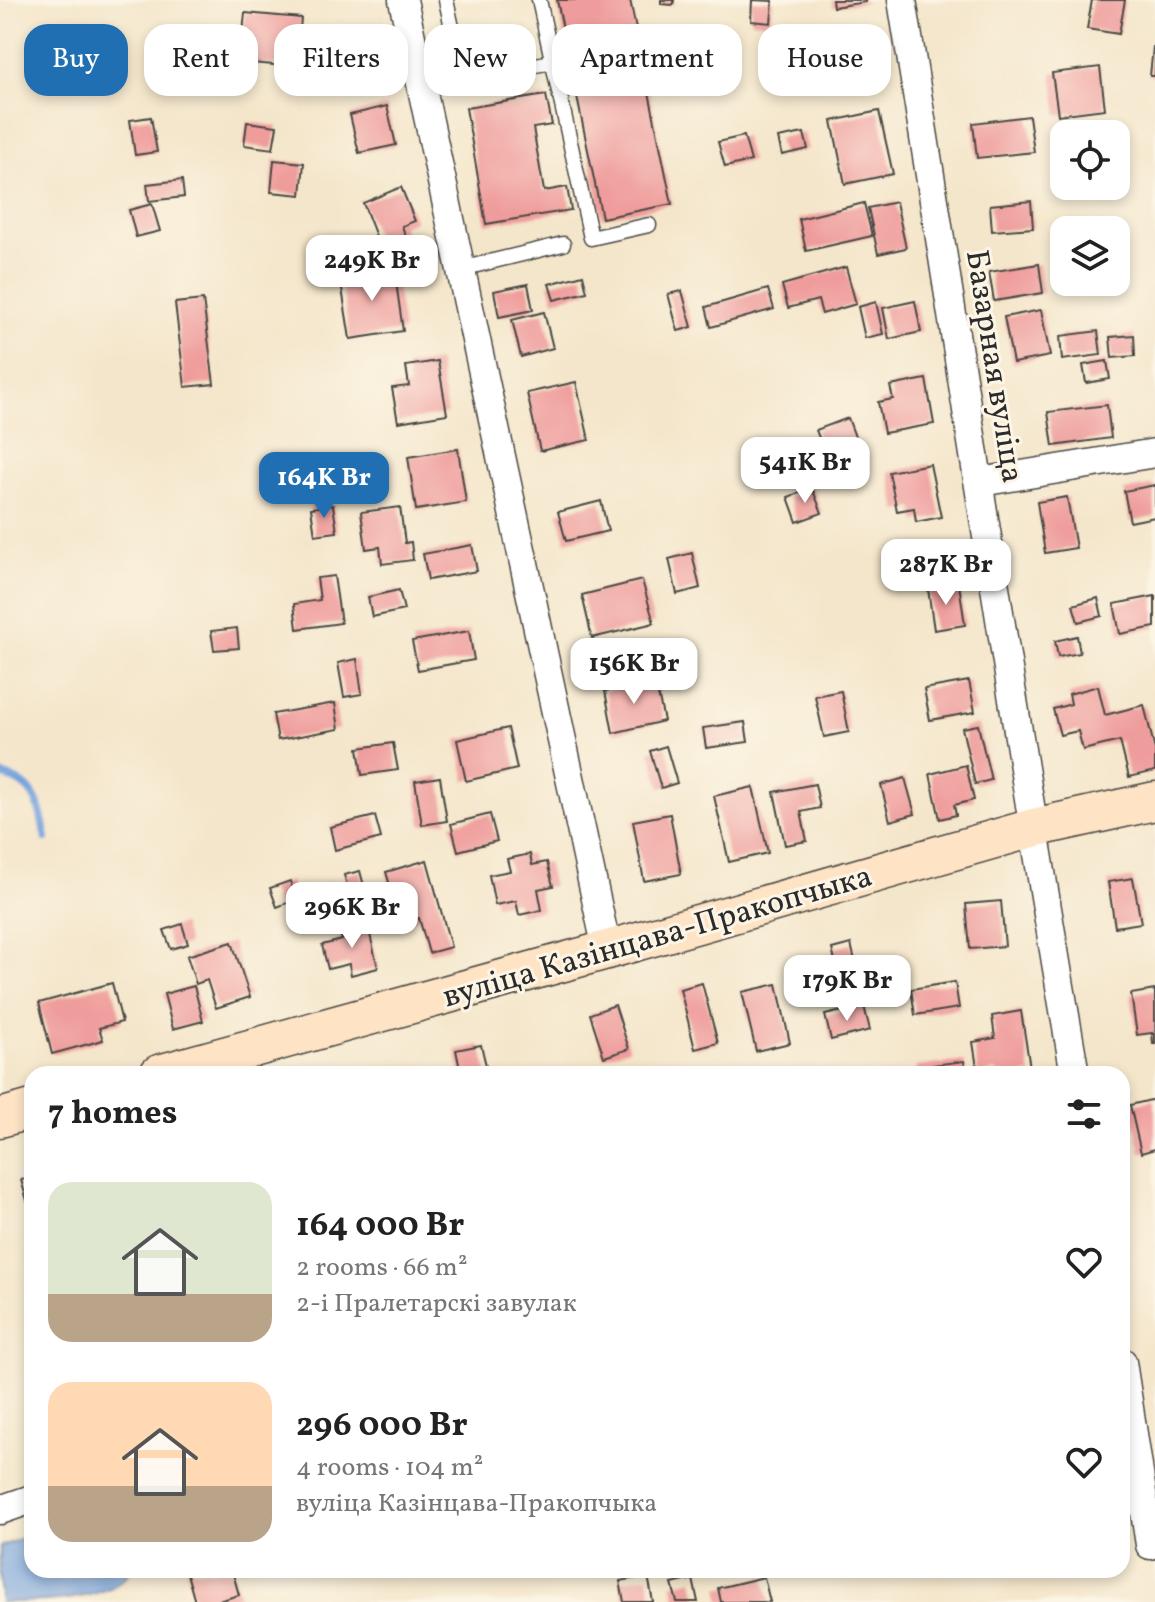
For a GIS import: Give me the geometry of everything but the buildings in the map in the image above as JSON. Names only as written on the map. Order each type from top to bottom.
[{"type":"street","points":[[403,0],[607,950]]},
{"type":"street","name":"Базарная вуліца","points":[[902,0],[1074,1066]]},
{"type":"street","points":[[980,482],[1155,453]]},
{"type":"street","name":"вуліца Казінцава-Пракопчыка","points":[[188,1066],[1033,828],[1155,801]]},
{"type":"street","points":[[0,1118],[24,1111]]},
{"type":"street","points":[[1130,1414],[1150,1545]]},
{"type":"street","points":[[0,1510],[24,1502]]},
{"type":"lane","points":[[446,0],[451,24]]},
{"type":"lane","points":[[536,65],[552,62],[539,0]]},
{"type":"lane","points":[[560,96],[591,238],[649,225]]},
{"type":"lane","points":[[461,269],[563,244]]},
{"type":"water","points":[[24,1537],[24,1578],[124,1578],[108,1588],[73,1598],[0,1602],[0,1547]]},
{"type":"waterway","points":[[0,775],[29,790],[38,806],[46,838]]}]
